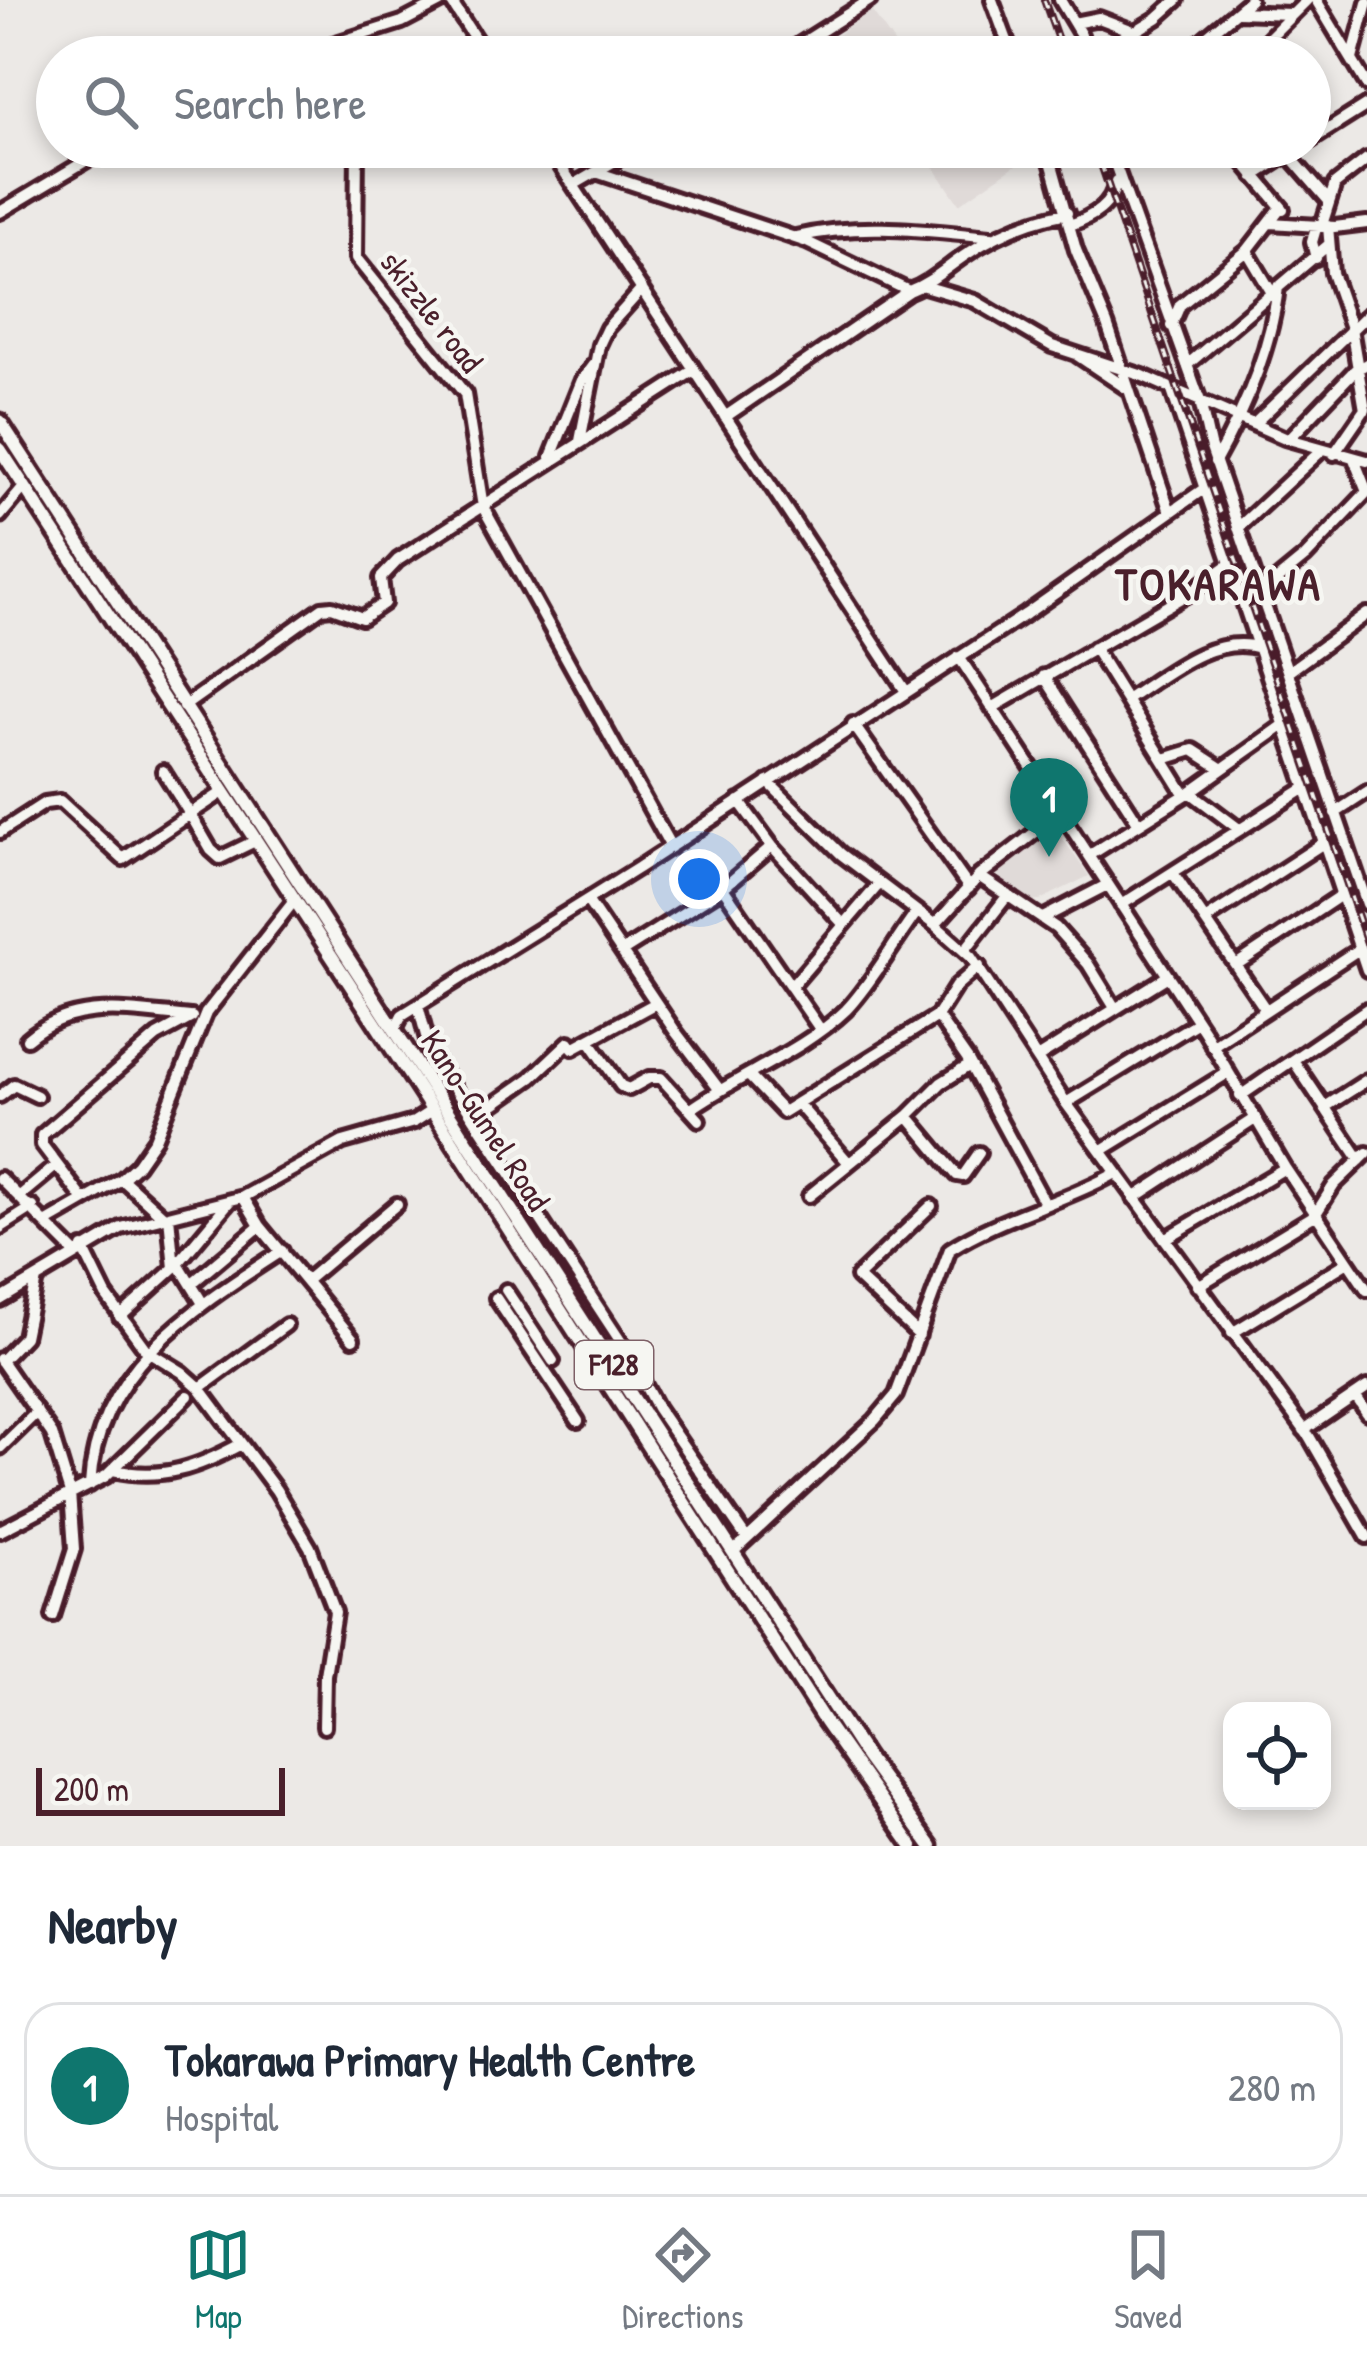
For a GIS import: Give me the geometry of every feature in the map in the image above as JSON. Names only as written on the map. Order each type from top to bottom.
[{"type":"main road","name":"Kano-Gumel Road","points":[[0,421],[183,707],[247,817],[395,1029],[866,1757],[931,1846]]},
{"type":"main road","name":"Kano-Gumel Road","points":[[0,449],[223,792],[247,817],[255,841],[825,1722],[912,1846]]},
{"type":"main road","points":[[573,1330],[586,1323]]},
{"type":"street","points":[[412,18],[426,0]]},
{"type":"street","points":[[361,36],[447,0],[472,36]]},
{"type":"street","points":[[813,36],[870,0]]},
{"type":"street","points":[[992,0],[1005,36]]},
{"type":"street","points":[[1060,0],[1080,36]]},
{"type":"street","points":[[1125,36],[1177,0]]},
{"type":"street","points":[[1208,36],[1253,0],[1274,20]]},
{"type":"street","points":[[1267,0],[1274,20]]},
{"type":"street","points":[[1238,12],[1274,20],[1306,0]]},
{"type":"street","points":[[1316,0],[1367,85]]},
{"type":"street","points":[[1352,59],[1367,3]]},
{"type":"street","points":[[1074,23],[1099,18],[1128,34]]},
{"type":"street","points":[[1264,36],[1274,20]]},
{"type":"street","points":[[1331,128],[1367,105]]},
{"type":"street","points":[[1187,365],[1275,290],[1313,249],[1339,179],[1367,159]]},
{"type":"street","points":[[0,212],[74,168]]},
{"type":"street","name":"skizzle road","points":[[357,168],[356,258],[465,394],[483,507],[671,847]]},
{"type":"street","points":[[563,168],[905,690]]},
{"type":"street","points":[[575,184],[603,168]]},
{"type":"street","points":[[1053,168],[1171,512]]},
{"type":"street","points":[[1116,168],[1200,400],[1215,461],[1367,904]]},
{"type":"street","points":[[1248,168],[1332,273]]},
{"type":"street","points":[[1254,176],[1264,168]]},
{"type":"street","points":[[1300,168],[1328,200]]},
{"type":"street","points":[[596,172],[795,238],[909,291]]},
{"type":"street","points":[[725,417],[995,237],[1019,225],[1089,218],[1115,191],[1117,175]]},
{"type":"street","points":[[1171,326],[1180,305],[1247,251],[1281,207]]},
{"type":"street","points":[[1270,223],[1367,223]]},
{"type":"street","points":[[1238,528],[1328,452],[1366,408],[1353,326],[1332,273],[1322,225]]},
{"type":"street","points":[[795,238],[830,229],[888,228],[995,237]]},
{"type":"street","points":[[1313,249],[1327,246]]},
{"type":"street","points":[[1215,461],[1241,416],[1271,335],[1275,290],[1247,251]]},
{"type":"street","points":[[924,286],[975,301],[1052,346],[1123,368],[1288,440],[1358,459]]},
{"type":"street","points":[[580,441],[607,328],[642,289]]},
{"type":"street","points":[[1254,424],[1367,315]]},
{"type":"street","points":[[1353,326],[1367,333]]},
{"type":"street","points":[[1074,353],[1128,389]]},
{"type":"street","points":[[549,461],[582,380],[595,363]]},
{"type":"street","points":[[1288,440],[1361,367]]},
{"type":"street","points":[[183,707],[322,608],[362,618],[373,614],[384,603],[385,571],[694,370]]},
{"type":"street","points":[[1172,391],[1367,970]]},
{"type":"street","points":[[1260,594],[1305,557],[1367,492],[1350,427]]},
{"type":"street","points":[[1,513],[25,486]]},
{"type":"street","points":[[395,1029],[402,1016],[418,1005],[671,847],[1205,488]]},
{"type":"street","points":[[992,708],[1186,595],[1230,564]]},
{"type":"street","points":[[1288,672],[1364,622]]},
{"type":"street","points":[[1128,699],[1210,651],[1242,643],[1260,648]]},
{"type":"street","points":[[1094,648],[1187,794],[1239,829]]},
{"type":"street","points":[[959,657],[1367,1290]]},
{"type":"street","points":[[1044,676],[1139,824]]},
{"type":"street","points":[[854,724],[969,888]]},
{"type":"street","points":[[1090,855],[1284,725]]},
{"type":"street","points":[[1164,759],[1193,749],[1222,769]]},
{"type":"street","points":[[163,771],[220,858],[255,841]]},
{"type":"street","points":[[768,782],[841,854],[935,925],[979,966],[1066,1102],[1327,1462],[1367,1537]]},
{"type":"street","points":[[1121,904],[1307,787]]},
{"type":"street","points":[[0,832],[45,803],[60,801],[123,859],[223,792]]},
{"type":"street","points":[[1335,813],[1367,792]]},
{"type":"street","points":[[739,801],[772,846],[844,925]]},
{"type":"street","points":[[935,925],[979,876],[1060,813]]},
{"type":"street","points":[[1205,920],[1325,842]]},
{"type":"street","points":[[623,951],[723,888],[772,846]]},
{"type":"street","points":[[1173,873],[1266,1010]]},
{"type":"street","points":[[979,876],[1043,919],[1088,964],[1115,1007]]},
{"type":"street","points":[[791,987],[879,884]]},
{"type":"street","points":[[1043,919],[1107,885]]},
{"type":"street","points":[[723,888],[820,1029]]},
{"type":"street","points":[[965,950],[1008,895]]},
{"type":"street","points":[[1236,965],[1341,895]]},
{"type":"street","points":[[587,899],[719,1089]]},
{"type":"street","points":[[47,1222],[122,1179],[154,1139],[206,1013],[294,901]]},
{"type":"street","points":[[590,1040],[621,1086],[629,1089],[657,1077],[695,1115],[719,1089],[750,1077],[854,1001],[917,912]]},
{"type":"street","points":[[1212,1046],[1359,949]]},
{"type":"street","points":[[750,1077],[780,1112],[798,1104],[937,1016],[956,986],[979,966]]},
{"type":"street","points":[[1037,1058],[1168,976]]},
{"type":"street","points":[[474,1118],[546,1065],[562,1045],[568,1042],[573,1048],[656,1003]]},
{"type":"street","points":[[418,1005],[430,1051],[625,1348],[657,1408],[747,1539]]},
{"type":"street","points":[[27,1039],[78,1012],[121,1009],[192,1017]]},
{"type":"street","points":[[1240,1096],[1367,1009]]},
{"type":"street","points":[[83,1198],[42,1145],[42,1135],[157,1036],[206,1013]]},
{"type":"street","points":[[937,1016],[970,1065],[1045,1203]]},
{"type":"street","points":[[1066,1102],[1198,1022]]},
{"type":"street","points":[[1198,1286],[1315,1215],[1334,1185],[1363,1156],[1293,1060]]},
{"type":"street","points":[[809,1196],[908,1116],[941,1083],[970,1065]]},
{"type":"street","points":[[1101,1151],[1226,1074]]},
{"type":"street","points":[[1325,1107],[1367,1080]]},
{"type":"street","points":[[0,1096],[14,1085],[37,1096]]},
{"type":"street","points":[[798,1104],[848,1162]]},
{"type":"street","points":[[0,1300],[121,1228],[237,1198],[343,1142],[414,1121],[431,1111]]},
{"type":"street","points":[[908,1116],[957,1174],[963,1176],[979,1153]]},
{"type":"street","points":[[1134,1198],[1255,1119]]},
{"type":"street","points":[[21,1195],[57,1165]]},
{"type":"street","points":[[1165,1239],[1285,1168]]},
{"type":"street","points":[[734,1551],[885,1408],[902,1386],[950,1250],[1116,1173]]},
{"type":"street","points":[[0,1178],[79,1251],[150,1354],[182,1372],[241,1444],[300,1529],[335,1612],[325,1675],[324,1727]]},
{"type":"street","points":[[122,1179],[167,1216],[176,1266],[202,1302]]},
{"type":"street","points":[[237,1198],[353,1339]]},
{"type":"street","points":[[120,1316],[176,1266],[237,1198]]},
{"type":"street","points":[[308,1280],[397,1204]]},
{"type":"street","points":[[919,1335],[857,1277],[931,1206]]},
{"type":"street","points":[[0,1228],[33,1207]]},
{"type":"street","points":[[191,1284],[260,1226]]},
{"type":"street","points":[[90,1485],[91,1456],[99,1430],[128,1375],[164,1334],[202,1302],[282,1251]]},
{"type":"street","points":[[1232,1333],[1348,1262]]},
{"type":"street","points":[[36,1279],[24,1337],[1,1360],[52,1434],[70,1492],[74,1550],[53,1616]]},
{"type":"street","points":[[553,1361],[501,1294],[578,1420]]},
{"type":"street","points":[[0,1531],[113,1469],[194,1392],[286,1325]]},
{"type":"street","points":[[1304,1430],[1367,1387]]},
{"type":"street","points":[[1355,1395],[1367,1413]]},
{"type":"street","points":[[0,1448],[37,1412]]},
{"type":"street","points":[[113,1469],[145,1474],[182,1472],[241,1444]]},
{"type":"shaded area","points":[[871,10],[889,36],[836,36]]},
{"type":"shaded area","points":[[935,168],[1012,168],[959,204]]},
{"type":"shaded area","points":[[1046,815],[1089,876],[1038,901],[1021,903],[990,865]]},
{"type":"railway","points":[[1044,0],[1057,36]]},
{"type":"railway","points":[[1102,168],[1367,943]]},
{"type":"place","name":"Tokarawa Primary Health Centre","points":[[1049,857]]},
{"type":"district","name":"TOKARAWA","points":[[1219,584]]}]
